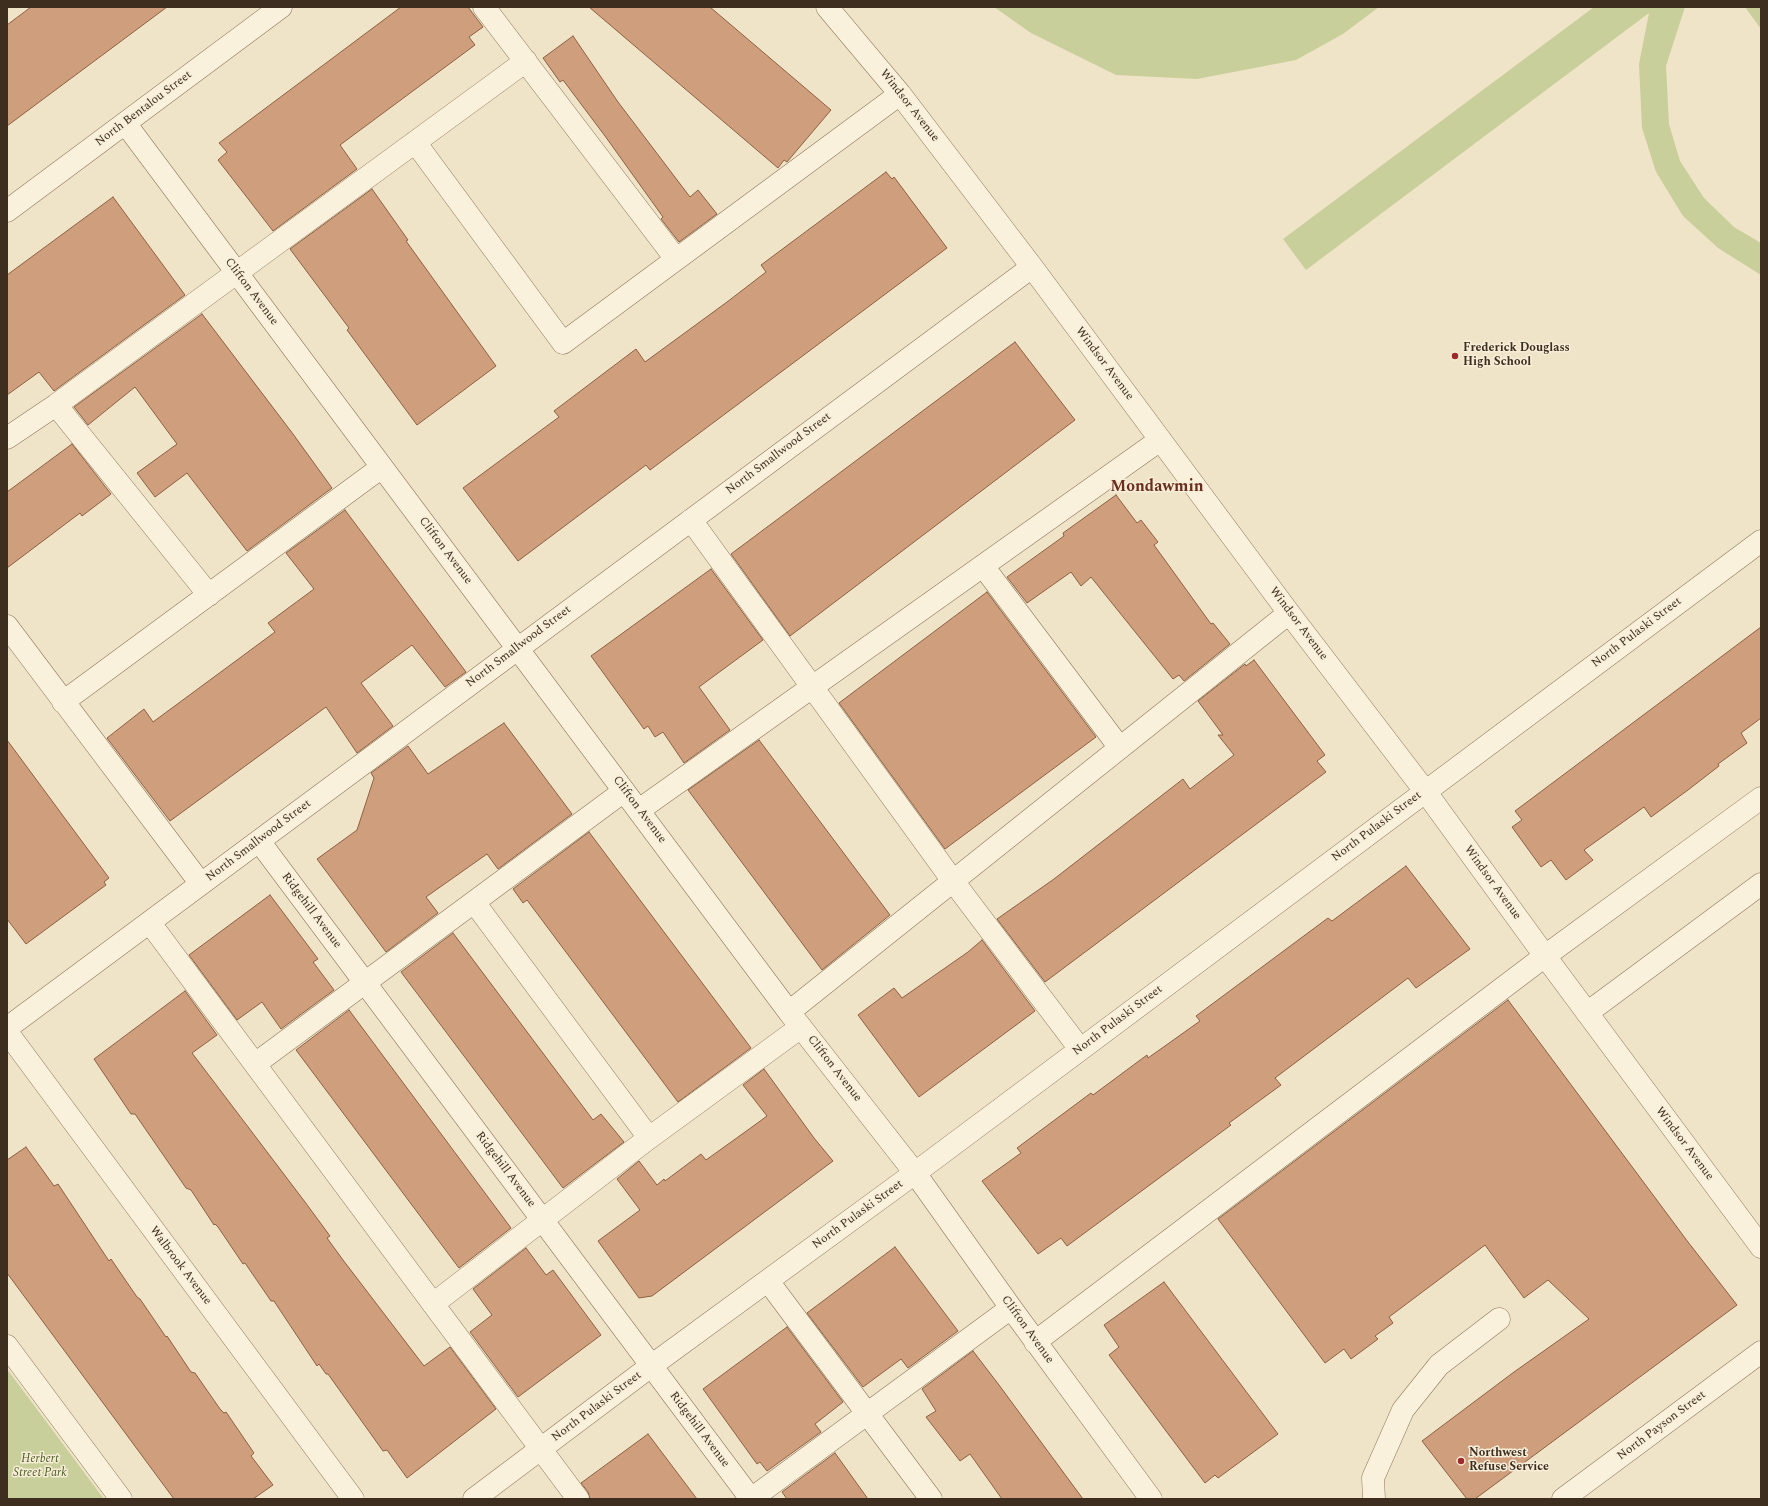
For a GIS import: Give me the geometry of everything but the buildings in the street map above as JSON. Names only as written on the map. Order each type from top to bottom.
[{"type":"street","name":"North Bentalou Street","points":[[7,211],[281,7]]},
{"type":"street","points":[[484,7],[676,259]]},
{"type":"street","name":"Windsor Avenue","points":[[827,7],[900,94],[1032,267],[1289,613],[1425,791],[1545,956],[1761,1247]]},
{"type":"street","points":[[7,438],[56,405],[526,61]]},
{"type":"street","points":[[414,142],[563,343],[900,94]]},
{"type":"street","name":"Clifton Avenue","points":[[125,123],[796,1020],[915,1174],[1035,1342],[1151,1499]]},
{"type":"street","name":"North Smallwood Street","points":[[7,1028],[1032,267]]},
{"type":"street","points":[[56,405],[209,595]]},
{"type":"street","points":[[639,810],[1160,440]]},
{"type":"street","points":[[63,702],[382,467]]},
{"type":"street","points":[[691,520],[953,881],[1080,1049]]},
{"type":"street","name":"North Pulaski Street","points":[[474,1499],[651,1366],[915,1174],[1080,1049],[1761,541]]},
{"type":"street","points":[[983,566],[1120,748]]},
{"type":"street","points":[[433,1304],[649,1138],[796,1020],[953,881],[1289,613]]},
{"type":"street","points":[[7,626],[201,884]]},
{"type":"street","points":[[255,1064],[624,791]]},
{"type":"street","points":[[1035,1342],[1545,956],[1761,798]]},
{"type":"street","name":"Ridgehill Avenue","points":[[259,841],[751,1499]]},
{"type":"street","points":[[1587,1013],[1761,884]]},
{"type":"street","points":[[474,902],[649,1138]]},
{"type":"street","points":[[150,923],[542,1448],[578,1499]]},
{"type":"street","name":"Walbrook Avenue","points":[[7,1032],[353,1499]]},
{"type":"street","points":[[768,1281],[931,1499]]},
{"type":"street","points":[[751,1499],[1011,1308]]},
{"type":"street","points":[[1374,1499],[1373,1478],[1403,1410],[1439,1365],[1499,1319]]},
{"type":"street","points":[[7,1346],[121,1499]]},
{"type":"street","name":"North Payson Street","points":[[1563,1499],[1761,1352]]},
{"type":"green space","points":[[994,7],[1379,7],[1343,34],[1296,60],[1197,79],[1116,75],[1031,33]]},
{"type":"green space","points":[[1594,7],[1685,7],[1666,66],[1669,124],[1680,161],[1704,198],[1734,227],[1761,243],[1761,275],[1718,248],[1683,216],[1656,172],[1642,128],[1639,64],[1649,13],[1306,270],[1283,239]]},
{"type":"green space","points":[[1745,7],[1761,7],[1761,29]]},
{"type":"green space","name":"Herbert Street Park","points":[[7,1369],[104,1499],[7,1499]]},
{"type":"place","name":"Frederick Douglass High School","points":[[1455,356]]},
{"type":"place","name":"Northwest Refuse Service","points":[[1461,1461]]},
{"type":"district","name":"Mondawmin","points":[[1157,488]]}]
